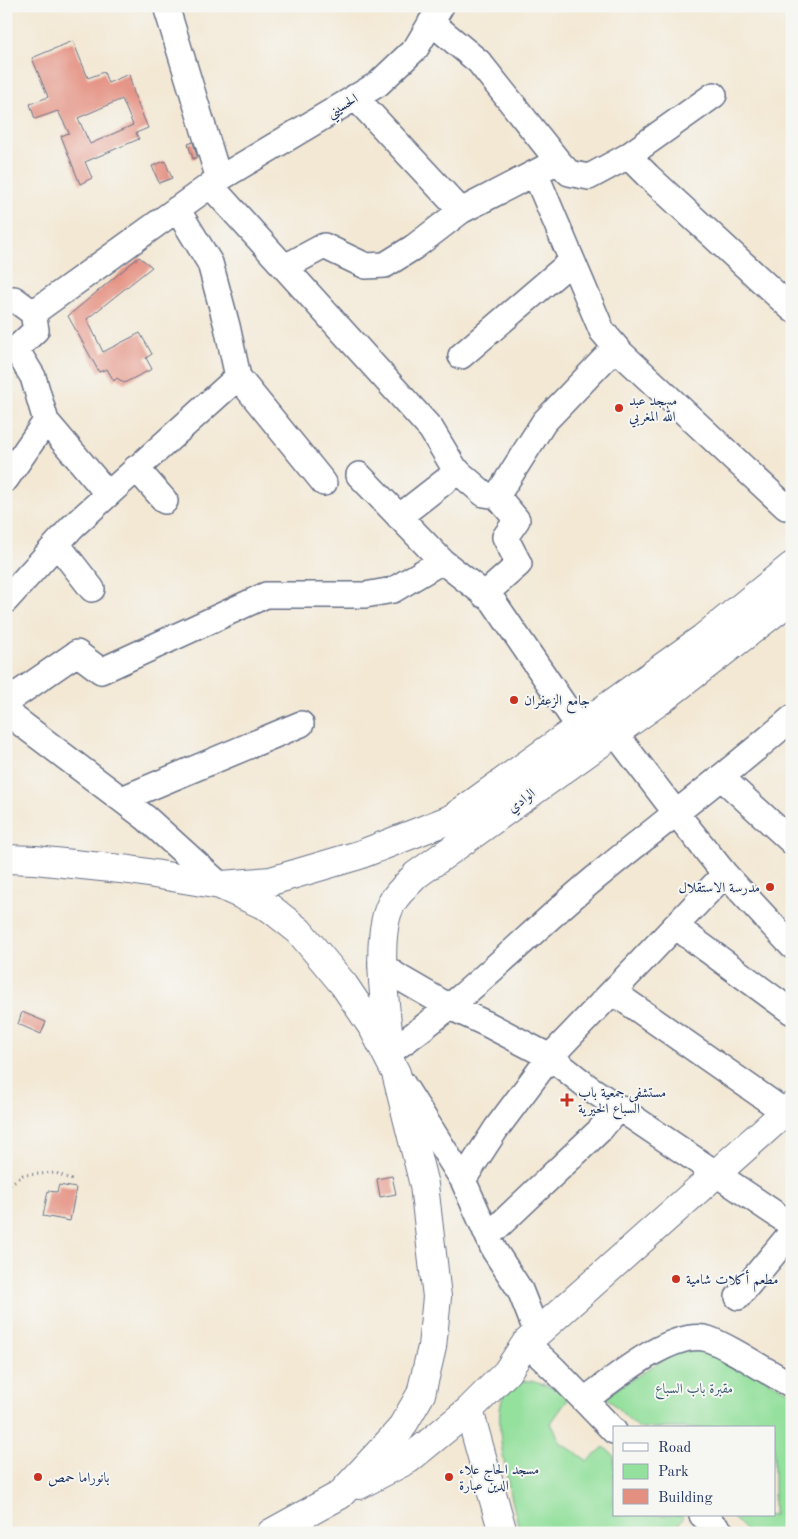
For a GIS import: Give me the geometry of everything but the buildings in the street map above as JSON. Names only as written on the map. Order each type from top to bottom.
[{"type":"main road","name":"الوادي","points":[[220,885],[271,881],[358,855],[451,819],[703,638],[792,566]]},
{"type":"main road","name":"الوادي","points":[[394,1062],[381,965],[385,920],[392,901],[416,875],[661,700],[792,598]]},
{"type":"main road","points":[[6,860],[35,860],[130,870],[220,885],[270,908],[298,930],[344,985],[394,1062],[424,1185],[437,1297],[432,1347],[422,1394],[400,1430],[340,1495]]},
{"type":"main road","points":[[271,1533],[409,1459],[469,1410],[507,1372],[531,1338],[788,1109]]},
{"type":"main road","points":[[469,1410],[503,1533]]},
{"type":"street","points":[[166,6],[215,182],[285,267],[432,429],[458,470],[484,494],[497,496],[517,520],[505,537],[518,564],[484,594]]},
{"type":"street","points":[[436,14],[479,62],[558,161],[570,173],[589,177],[628,156],[714,95]]},
{"type":"street","name":"الحسيني","points":[[33,313],[215,182],[378,84],[416,48],[436,14]]},
{"type":"street","points":[[355,98],[461,212]]},
{"type":"street","points":[[628,156],[792,309]]},
{"type":"street","points":[[285,267],[324,246],[366,266],[385,265],[414,247],[461,212],[558,161]]},
{"type":"street","points":[[535,172],[602,331],[616,347],[786,508],[792,502]]},
{"type":"street","points":[[177,209],[210,263],[238,376],[324,483]]},
{"type":"street","points":[[461,356],[572,261]]},
{"type":"street","points":[[6,300],[14,300],[33,313],[36,330],[16,349],[33,378],[46,421],[108,494]]},
{"type":"street","points":[[497,496],[544,422],[616,347]]},
{"type":"street","points":[[6,600],[72,528],[238,376]]},
{"type":"street","points":[[6,479],[46,421]]},
{"type":"street","points":[[136,468],[165,501]]},
{"type":"street","points":[[399,517],[458,470]]},
{"type":"street","points":[[359,475],[442,561],[493,601],[579,727]]},
{"type":"street","points":[[57,544],[92,590]]},
{"type":"street","points":[[6,702],[77,653],[100,671],[266,595],[364,595],[393,590],[442,561]]},
{"type":"street","points":[[6,712],[146,818],[220,885]]},
{"type":"street","points":[[122,799],[301,724]]},
{"type":"street","points":[[613,1430],[531,1338],[520,1290],[494,1250],[463,1180],[394,1062],[416,1034],[450,1007],[594,879],[721,777],[789,726]]},
{"type":"street","points":[[615,733],[724,874],[792,946]]},
{"type":"street","points":[[721,777],[792,842]]},
{"type":"street","points":[[463,1180],[496,1129],[550,1057],[724,874]]},
{"type":"street","points":[[675,926],[792,1012]]},
{"type":"street","points":[[381,965],[450,1007],[488,1024],[550,1057],[618,1108],[792,1225]]},
{"type":"street","points":[[612,992],[788,1109]]},
{"type":"street","points":[[488,1236],[600,1130],[618,1108]]},
{"type":"street","points":[[738,1297],[792,1232]]},
{"type":"street","points":[[585,1400],[643,1358],[670,1343],[694,1337],[707,1338],[792,1385]]},
{"type":"street","points":[[690,1533],[701,1516]]},
{"type":"street","points":[[703,1516],[722,1533]]},
{"type":"path","points":[[6,1187],[23,1175],[56,1173],[72,1180]]},
{"type":"green space","name":"مقبرة باب السباع","points":[[684,1347],[715,1351],[792,1393],[792,1533],[748,1533],[731,1516],[776,1516],[776,1426],[636,1426],[605,1396]]},
{"type":"green space","points":[[518,1381],[531,1381],[555,1388],[568,1399],[551,1423],[561,1443],[588,1461],[604,1447],[613,1455],[613,1516],[683,1516],[672,1533],[520,1533],[508,1483],[501,1442],[500,1407],[504,1394]]},
{"type":"place","name":"مسجد عبد الله المغربي","points":[[619,408]]},
{"type":"place","name":"جامع الزعفران","points":[[514,700]]},
{"type":"place","name":"مدرسة الاستقلال","points":[[770,887]]},
{"type":"place","name":"مستشفى جمعية باب السباع الخيرية","points":[[567,1100]]},
{"type":"place","name":"مطعم أكلات شامية","points":[[676,1279]]},
{"type":"place","name":"بانوراما حمص","points":[[38,1477]]},
{"type":"place","name":"مسجد الحاج علاء الدين عبارة","points":[[449,1477]]}]
